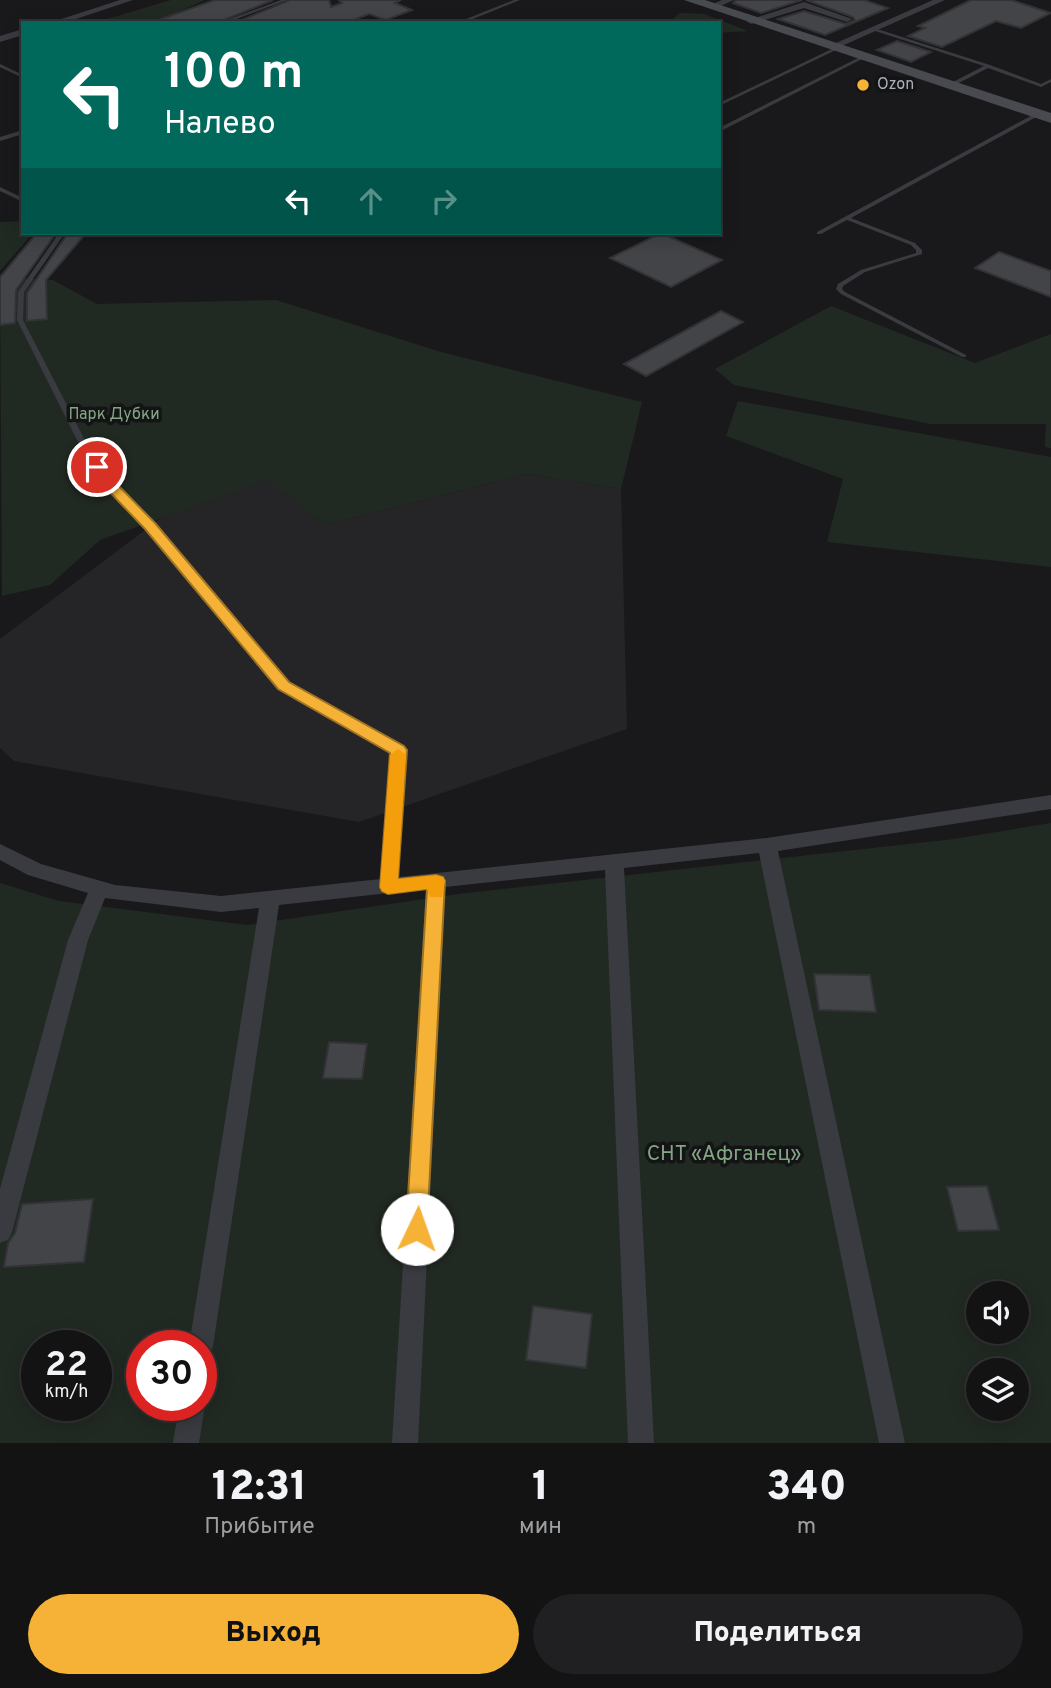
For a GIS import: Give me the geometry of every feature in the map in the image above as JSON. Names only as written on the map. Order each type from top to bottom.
[{"type":"street","points":[[691,0],[1044,116]]},
{"type":"street","points":[[711,7],[730,0]]},
{"type":"street","points":[[834,48],[941,0]]},
{"type":"street","points":[[59,21],[123,1]]},
{"type":"street","points":[[751,20],[804,5],[847,19]]},
{"type":"street","points":[[0,39],[21,33]]},
{"type":"street","points":[[0,851],[35,870],[115,893],[221,904],[767,845],[1051,802]]},
{"type":"street","points":[[767,845],[892,1443]]},
{"type":"street","points":[[614,862],[640,1443]]},
{"type":"street","points":[[405,1443],[436,881]]},
{"type":"street","points":[[0,1232],[78,940],[99,889]]},
{"type":"street","points":[[203,1330],[270,899]]},
{"type":"street","points":[[186,1443],[189,1421]]},
{"type":"lane","points":[[226,21],[285,0]]},
{"type":"lane","points":[[462,21],[518,0]]},
{"type":"lane","points":[[874,29],[1041,86],[1051,80]]},
{"type":"lane","points":[[721,104],[834,48]]},
{"type":"lane","points":[[721,129],[864,57]]},
{"type":"lane","points":[[0,65],[21,76]]},
{"type":"lane","points":[[951,85],[988,66]]},
{"type":"lane","points":[[819,233],[1044,116]]},
{"type":"lane","points":[[0,139],[21,133]]},
{"type":"lane","points":[[0,189],[21,199]]},
{"type":"lane","points":[[846,218],[913,244],[919,254],[863,271],[840,285],[843,293],[964,356]]},
{"type":"lane","points":[[60,235],[21,292],[18,306],[20,320],[55,392],[107,482],[150,526],[283,685],[398,750],[388,887]]},
{"type":"shaded area","points":[[526,474],[621,489],[627,729],[359,822],[14,761],[0,748],[0,639],[161,518],[269,479],[326,525]]},
{"type":"green space","points":[[171,0],[205,0],[158,21],[101,21]]},
{"type":"green space","points":[[680,13],[704,14],[748,31],[721,33],[721,21],[670,21]]},
{"type":"green space","points":[[21,221],[21,235],[31,235],[0,271],[0,222]]},
{"type":"green space","name":"Парк Дубки","points":[[0,277],[53,280],[97,304],[276,300],[441,352],[642,402],[621,489],[526,474],[326,525],[268,480],[100,540],[50,585],[2,596]]},
{"type":"green space","points":[[831,306],[975,363],[1051,334],[1051,448],[1045,447],[1046,424],[931,424],[734,385],[715,369]]},
{"type":"green space","points":[[738,401],[1051,457],[1051,567],[827,542],[843,479],[726,436]]},
{"type":"green space","name":"СНТ «Афганец»","points":[[1051,823],[1051,1443],[0,1443],[0,883],[59,901],[247,925],[458,894],[954,839]]},
{"type":"building","points":[[215,0],[273,0],[222,21],[158,20]]},
{"type":"building","points":[[290,0],[329,0],[331,7],[342,3],[339,0],[401,0],[395,3],[412,10],[386,20],[369,14],[351,21],[239,21]]},
{"type":"building","points":[[736,0],[802,0],[761,13],[733,3]]},
{"type":"building","points":[[806,0],[864,0],[888,8],[825,35],[778,19],[804,11],[846,24],[855,20]]},
{"type":"building","points":[[971,0],[1011,0],[1051,13],[1021,28],[996,21],[942,47],[908,36],[925,28],[918,26]]},
{"type":"building","points":[[897,41],[931,52],[911,62],[877,50]]},
{"type":"building","points":[[35,235],[55,235],[16,290],[15,323],[0,325],[0,277]]},
{"type":"building","points":[[67,235],[84,235],[46,280],[47,319],[27,321],[27,293]]},
{"type":"building","points":[[657,235],[666,235],[722,260],[671,287],[610,258]]},
{"type":"building","points":[[999,252],[1051,271],[1051,297],[975,268]]},
{"type":"building","points":[[721,311],[743,322],[646,376],[624,364]]},
{"type":"building","points":[[814,974],[870,975],[876,1012],[819,1010]]},
{"type":"building","points":[[329,1042],[367,1044],[362,1079],[323,1078]]},
{"type":"building","points":[[987,1186],[999,1230],[958,1231],[947,1187]]},
{"type":"building","points":[[93,1199],[84,1262],[4,1267],[8,1243],[15,1233],[22,1204]]},
{"type":"building","points":[[533,1306],[592,1314],[586,1368],[526,1360]]},
{"type":"slow traffic","points":[[398,755],[388,887],[436,881],[436,892]]},
{"type":"place","name":"Ozon","points":[[863,85]]},
{"type":"route","points":[[97,467],[107,482],[150,526],[283,685],[398,750],[388,887],[436,881],[417,1229]]}]
